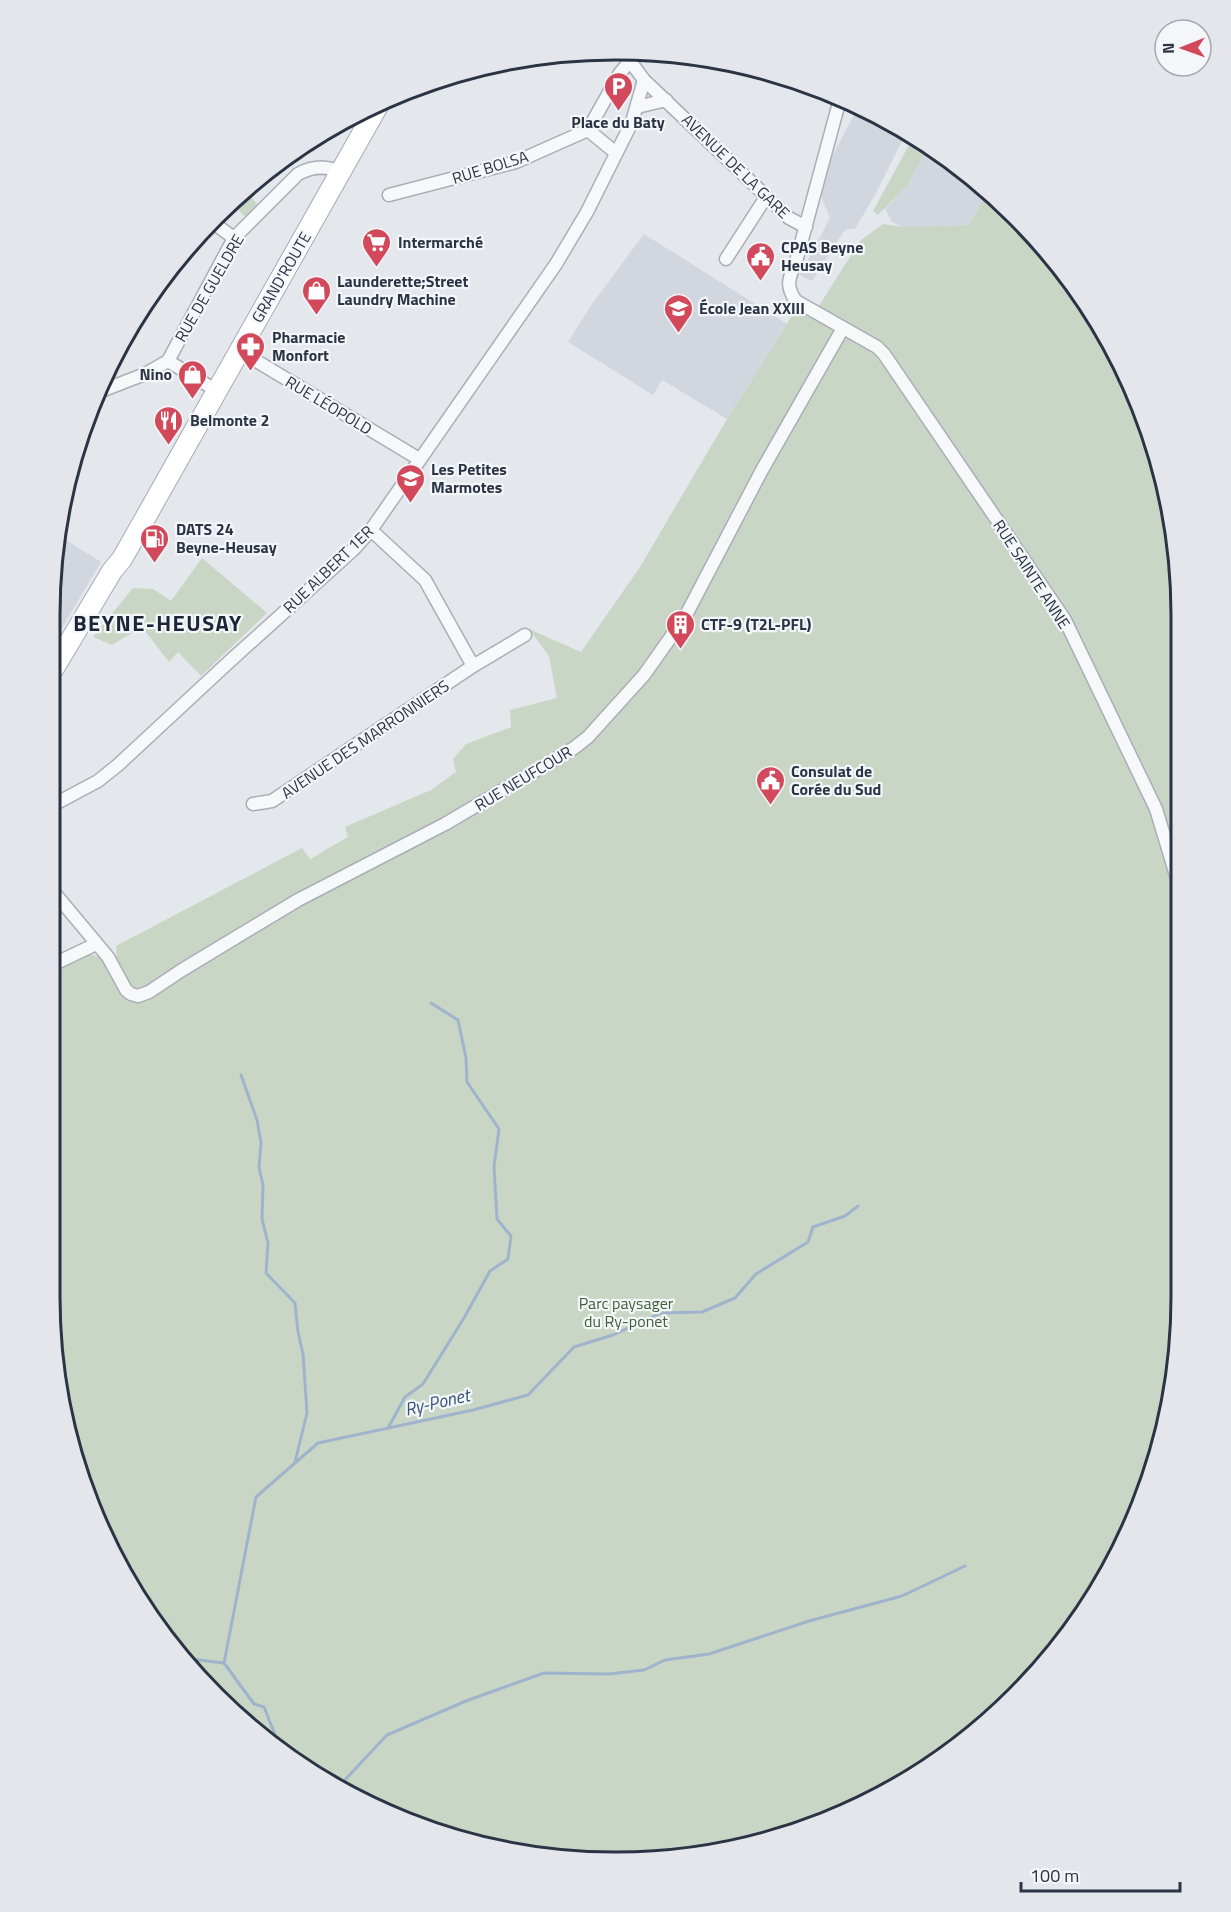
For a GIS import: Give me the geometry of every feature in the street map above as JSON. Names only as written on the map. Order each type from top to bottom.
[{"type":"main road","name":"GRAND'ROUTE","points":[[60,658],[112,571],[122,560],[372,116]]},
{"type":"street","points":[[627,60],[588,130],[616,153],[632,122],[644,80]]},
{"type":"street","name":"AVENUE DE LA GARE","points":[[631,60],[644,80],[789,218],[806,227],[788,282],[789,291],[796,301],[815,312]]},
{"type":"street","points":[[637,107],[666,100]]},
{"type":"street","points":[[806,227],[838,107]]},
{"type":"street","name":"RUE BOLSA","points":[[389,195],[516,162],[588,130]]},
{"type":"street","name":"RUE ALBERT 1ER","points":[[60,801],[98,781],[127,758],[221,669],[354,549],[371,530],[556,264],[587,212],[616,153]]},
{"type":"street","name":"RUE DE GUELDRE","points":[[168,361],[234,238],[298,174],[306,170],[329,167],[341,173]]},
{"type":"street","points":[[726,259],[766,196]]},
{"type":"street","points":[[219,227],[234,238]]},
{"type":"street","name":"RUE SAINTE ANNE","points":[[815,312],[877,347],[884,354],[1065,620],[1156,809],[1171,859]]},
{"type":"street","name":"RUE NEUFCOUR","points":[[60,900],[108,957],[128,992],[138,996],[149,992],[298,900],[445,824],[559,758],[588,737],[644,675],[685,617],[762,470],[843,328]]},
{"type":"street","name":"RUE LÉOPOLD","points":[[240,351],[419,459]]},
{"type":"street","points":[[109,388],[146,374],[168,361],[217,391]]},
{"type":"street","points":[[371,530],[425,580],[473,666]]},
{"type":"street","name":"AVENUE DES MARRONNIERS","points":[[253,804],[272,801],[473,666],[525,635]]},
{"type":"street","points":[[60,961],[96,944]]},
{"type":"shaded area","points":[[854,114],[902,140],[855,229],[844,231],[812,281],[800,275],[830,218],[821,196],[832,157]]},
{"type":"shaded area","points":[[924,154],[984,200],[969,225],[902,227],[892,222],[885,209],[907,186]]},
{"type":"shaded area","name":"École Jean XXIII","points":[[644,234],[787,324],[727,419],[662,380],[653,395],[568,342],[592,304]]},
{"type":"shaded area","points":[[66,540],[101,562],[60,631],[61,579]]},
{"type":"green space","points":[[909,145],[924,154],[907,186],[878,215],[873,211]]},
{"type":"green space","points":[[250,197],[261,208],[248,220],[238,209]]},
{"type":"green space","name":"Parc paysager du Ry-ponet","points":[[984,200],[1033,249],[1056,277],[1097,338],[1129,403],[1142,437],[1160,507],[1166,543],[1171,616],[1171,1297],[1166,1369],[1160,1405],[1142,1475],[1114,1542],[1097,1574],[1056,1635],[1033,1663],[982,1714],[954,1737],[893,1778],[861,1795],[794,1823],[759,1833],[724,1841],[652,1851],[579,1851],[543,1847],[507,1841],[437,1823],[370,1795],[338,1778],[277,1737],[249,1714],[198,1663],[175,1635],[134,1574],[102,1509],[79,1440],[71,1405],[61,1333],[60,968],[90,954],[104,959],[116,978],[124,972],[117,961],[116,946],[302,848],[310,859],[348,837],[345,827],[431,790],[456,772],[453,759],[466,744],[511,727],[510,710],[557,698],[549,656],[529,629],[581,652],[640,567],[796,306],[815,312],[860,241],[883,224],[902,227],[969,225]]},
{"type":"green space","points":[[202,558],[267,613],[201,676],[178,652],[169,662],[142,627],[112,645],[93,637],[133,588],[153,589],[171,601]]},
{"type":"waterway","points":[[388,1428],[405,1397],[423,1384],[490,1271],[508,1259],[511,1236],[497,1219],[494,1167],[499,1129],[467,1082],[466,1058],[458,1020],[431,1003]]},
{"type":"waterway","points":[[241,1075],[257,1120],[261,1143],[259,1167],[263,1185],[262,1219],[268,1243],[266,1273],[295,1303],[303,1354],[307,1413],[295,1462]]},
{"type":"waterway","name":"Ry-Ponet","points":[[276,1736],[264,1707],[254,1704],[224,1663],[256,1497],[318,1443],[473,1410],[528,1395],[574,1347],[613,1335],[661,1313],[702,1312],[735,1298],[756,1274],[808,1242],[813,1227],[845,1216],[858,1206]]},
{"type":"waterway","points":[[344,1781],[387,1735],[466,1701],[544,1673],[609,1674],[644,1670],[665,1660],[709,1654],[809,1621],[902,1596],[965,1566]]},
{"type":"waterway","points":[[195,1660],[224,1663]]},
{"type":"place","name":"Place du Baty","points":[[618,112]]},
{"type":"place","name":"Intermarché","points":[[377,268]]},
{"type":"place","name":"CPAS Beyne Heusay","points":[[760,282]]},
{"type":"place","name":"Launderette;Street Laundry Machine","points":[[316,316]]},
{"type":"place","name":"École Jean XXIII","points":[[678,334]]},
{"type":"place","name":"Pharmacie Monfort","points":[[251,372]]},
{"type":"place","name":"Nino","points":[[193,400]]},
{"type":"place","name":"Belmonte 2","points":[[169,446]]},
{"type":"place","name":"Les Petites Marmotes","points":[[410,504]]},
{"type":"place","name":"DATS 24 Beyne-Heusay","points":[[155,564]]},
{"type":"place","name":"CTF-9 (T2L-PFL)","points":[[680,650]]},
{"type":"place","name":"Consulat de Corée du Sud","points":[[770,806]]},
{"type":"district","name":"BEYNE-HEUSAY","points":[[158,623]]}]
